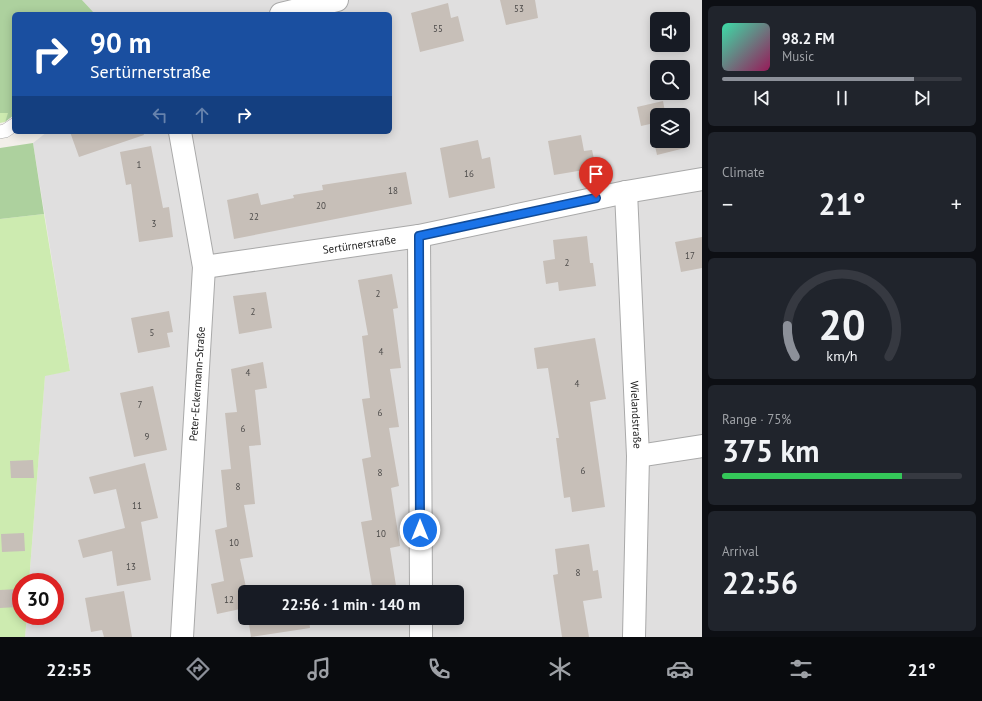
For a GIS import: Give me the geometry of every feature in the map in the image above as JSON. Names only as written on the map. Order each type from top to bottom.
[{"type":"street","points":[[289,12],[337,0]]},
{"type":"street","name":"Peter-Eckermann-Straße","points":[[180,134],[204,267],[182,637]]},
{"type":"street","name":"Sertürnerstraße","points":[[204,267],[419,236],[626,192],[702,179]]},
{"type":"street","name":"Wielandstraße","points":[[626,192],[638,456],[634,637]]},
{"type":"street","points":[[419,236],[420,585]]},
{"type":"street","points":[[638,456],[702,446]]},
{"type":"street","points":[[421,625],[421,637]]},
{"type":"lane","points":[[0,132],[5,131],[12,126]]},
{"type":"shaded area","points":[[82,0],[702,0],[702,637],[25,637],[26,625],[64,625],[64,573],[30,573],[45,375],[70,371],[33,143],[44,134],[392,134],[392,12],[93,12]]},
{"type":"green space","points":[[0,0],[82,0],[93,12],[12,12],[12,117],[5,122],[8,113],[0,113]]},
{"type":"green space","points":[[9,112],[5,122],[0,123],[0,113]]},
{"type":"green space","points":[[33,143],[44,214],[0,219],[0,148]]},
{"type":"green space","points":[[44,214],[70,371],[45,376],[30,573],[12,573],[12,625],[26,625],[25,637],[0,637],[0,219]]},
{"type":"building","points":[[500,0],[535,0],[538,18],[506,25]]},
{"type":"building","points":[[448,3],[451,18],[458,16],[464,41],[420,52],[411,13]]},
{"type":"building","points":[[663,101],[664,108],[650,108],[650,124],[641,126],[637,107]]},
{"type":"building","points":[[71,134],[144,134],[144,135],[79,157]]},
{"type":"building","points":[[581,135],[584,151],[592,150],[596,168],[554,175],[548,141]]},
{"type":"building","points":[[478,140],[482,159],[490,157],[495,188],[449,198],[440,148]]},
{"type":"building","points":[[151,146],[163,208],[169,207],[173,237],[139,242],[131,184],[126,185],[120,152]]},
{"type":"building","points":[[655,148],[685,148],[657,155]]},
{"type":"building","points":[[406,172],[412,204],[234,239],[227,200],[258,193],[261,205],[294,198],[293,195],[323,190],[322,185]]},
{"type":"building","points":[[587,236],[590,263],[593,263],[596,286],[559,291],[558,282],[546,284],[543,261],[555,259],[553,240]]},
{"type":"building","points":[[702,237],[702,268],[681,272],[675,242]]},
{"type":"building","points":[[392,274],[398,308],[393,309],[401,368],[390,369],[399,427],[389,428],[399,486],[391,488],[400,546],[390,548],[396,585],[372,585],[361,522],[372,520],[362,459],[371,457],[362,399],[370,398],[362,336],[368,335],[358,280]]},
{"type":"building","points":[[266,292],[272,328],[239,334],[233,296]]},
{"type":"building","points":[[169,311],[173,332],[167,333],[170,347],[138,353],[131,318]]},
{"type":"building","points":[[595,338],[606,399],[590,402],[605,507],[572,512],[570,497],[564,498],[556,438],[559,438],[548,368],[537,369],[534,348]]},
{"type":"building","points":[[263,362],[267,388],[255,390],[261,445],[249,446],[255,504],[244,505],[253,557],[240,559],[246,585],[238,585],[238,610],[217,614],[211,584],[224,581],[215,530],[227,527],[221,470],[231,469],[225,413],[237,412],[231,369]]},
{"type":"building","points":[[153,386],[167,450],[134,457],[120,393]]},
{"type":"building","points":[[33,460],[34,478],[11,478],[10,461]]},
{"type":"building","points":[[145,463],[158,518],[141,522],[151,580],[117,586],[112,551],[83,558],[78,540],[125,528],[116,489],[94,494],[89,477]]},
{"type":"building","points":[[24,533],[25,551],[2,552],[1,534]]},
{"type":"building","points":[[589,544],[593,571],[598,570],[602,598],[583,601],[589,637],[562,637],[553,575],[558,574],[555,549]]},
{"type":"building","points":[[12,589],[12,607],[0,608],[0,590]]},
{"type":"building","points":[[124,591],[132,637],[104,637],[102,630],[91,632],[85,598]]},
{"type":"building","points":[[249,625],[310,625],[310,628],[251,637]]},
{"type":"route","points":[[420,530],[419,236],[596,198]]}]
